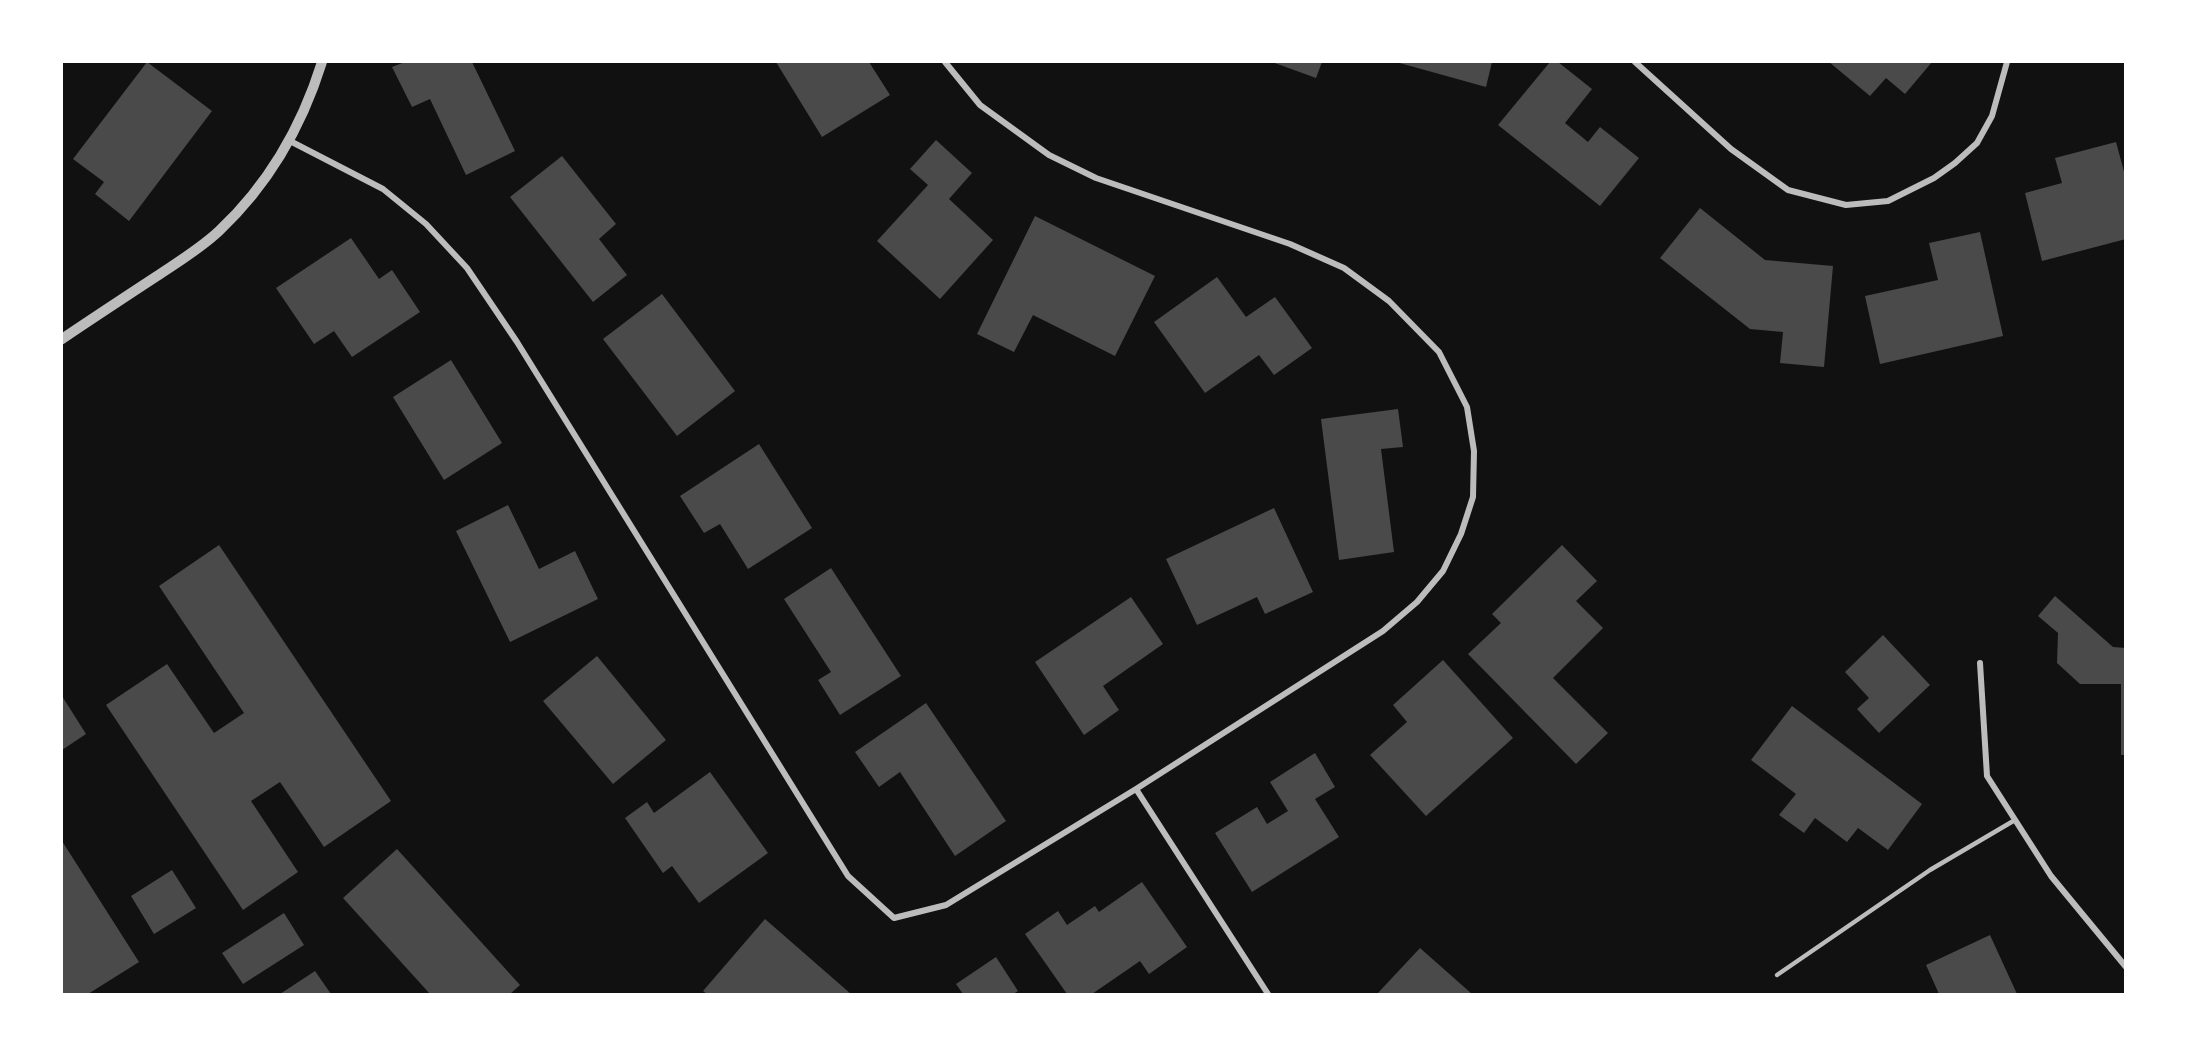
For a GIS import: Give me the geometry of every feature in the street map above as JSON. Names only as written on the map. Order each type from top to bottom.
[{"type":"street","points":[[62,339],[182,259],[218,232],[271,171],[290,141],[311,96],[322,62]]},
{"type":"street","points":[[290,141],[382,189],[426,224],[466,268],[517,342],[848,876],[894,918],[946,905],[1136,789],[1383,631],[1417,602],[1443,571],[1461,534],[1473,497],[1474,451],[1467,407],[1439,352],[1389,301],[1344,268],[1290,244],[1115,185],[1049,155],[980,105],[945,62]]},
{"type":"street","points":[[1635,62],[1731,149],[1788,190],[1846,204],[1888,201],[1934,178],[1955,163],[1977,143],[1992,116],[2007,62]]},
{"type":"street","points":[[1980,663],[1987,776],[2051,876],[2126,967]]},
{"type":"street","points":[[1136,789],[1268,994]]},
{"type":"lane","points":[[1777,975],[1930,870],[2015,820]]},
{"type":"building","points":[[147,62],[212,111],[129,221],[95,194],[104,182],[73,159]]},
{"type":"building","points":[[405,62],[472,62],[515,151],[466,175],[430,99],[412,107],[392,67]]},
{"type":"building","points":[[776,62],[869,62],[890,95],[822,137]]},
{"type":"building","points":[[1272,62],[1322,62],[1316,78]]},
{"type":"building","points":[[1396,62],[1492,62],[1486,87]]},
{"type":"building","points":[[1550,62],[1558,62],[1592,89],[1565,123],[1588,142],[1600,127],[1639,158],[1600,206],[1498,125]]},
{"type":"building","points":[[1829,62],[1932,62],[1905,94],[1886,78],[1870,96]]},
{"type":"building","points":[[936,140],[972,173],[949,199],[993,240],[940,299],[877,241],[928,185],[910,169]]},
{"type":"building","points":[[2116,142],[2126,179],[2126,239],[2042,261],[2025,193],[2062,183],[2055,158]]},
{"type":"building","points":[[562,156],[616,224],[599,239],[627,275],[593,302],[510,197]]},
{"type":"building","points":[[1700,208],[1765,260],[1833,266],[1824,367],[1780,363],[1783,332],[1750,329],[1660,258]]},
{"type":"building","points":[[1035,216],[1155,276],[1115,356],[1033,315],[1014,352],[977,334]]},
{"type":"building","points":[[1980,232],[2003,336],[1880,364],[1865,296],[1938,280],[1929,243]]},
{"type":"building","points":[[351,238],[379,279],[392,270],[420,312],[352,357],[334,331],[314,344],[276,288]]},
{"type":"building","points":[[1217,277],[1246,317],[1275,297],[1312,348],[1274,375],[1259,355],[1205,393],[1154,322]]},
{"type":"building","points":[[662,294],[735,391],[677,436],[603,339]]},
{"type":"building","points":[[451,360],[502,443],[444,480],[393,397]]},
{"type":"building","points":[[1398,409],[1403,447],[1381,449],[1394,552],[1339,560],[1321,419]]},
{"type":"building","points":[[759,444],[812,528],[748,569],[720,524],[704,533],[680,496]]},
{"type":"building","points":[[508,505],[539,569],[575,551],[598,599],[510,642],[456,531]]},
{"type":"building","points":[[1274,508],[1313,592],[1265,614],[1257,597],[1197,625],[1166,559]]},
{"type":"building","points":[[219,545],[391,801],[324,847],[280,782],[251,801],[298,872],[243,910],[106,705],[167,664],[214,733],[244,713],[159,586]]},
{"type":"building","points":[[1562,545],[1597,581],[1576,601],[1603,628],[1553,678],[1608,733],[1576,764],[1468,654],[1501,623],[1492,614]]},
{"type":"building","points":[[831,568],[901,676],[840,715],[818,680],[831,672],[784,599]]},
{"type":"building","points":[[2055,596],[2113,647],[2126,648],[2126,755],[2121,755],[2121,684],[2080,684],[2057,663],[2058,633],[2038,616]]},
{"type":"building","points":[[1131,597],[1163,644],[1103,686],[1119,710],[1084,735],[1035,662]]},
{"type":"building","points":[[1883,635],[1930,685],[1879,733],[1857,709],[1869,698],[1845,672]]},
{"type":"building","points":[[597,656],[666,740],[613,784],[543,701]]},
{"type":"building","points":[[1443,660],[1513,738],[1426,816],[1370,755],[1407,722],[1393,705]]},
{"type":"building","points":[[62,696],[86,734],[62,750]]},
{"type":"building","points":[[926,703],[1006,821],[955,856],[900,772],[879,787],[855,752]]},
{"type":"building","points":[[1792,706],[1922,804],[1888,850],[1858,828],[1847,842],[1815,818],[1804,833],[1779,815],[1796,794],[1751,760]]},
{"type":"building","points":[[1315,753],[1335,787],[1315,799],[1339,837],[1252,892],[1215,833],[1257,807],[1267,824],[1288,811],[1270,782]]},
{"type":"building","points":[[710,772],[768,853],[699,903],[672,866],[663,873],[625,818],[647,802],[654,813]]},
{"type":"building","points":[[62,841],[139,962],[88,994],[62,994]]},
{"type":"building","points":[[397,849],[520,985],[510,994],[430,994],[343,898]]},
{"type":"building","points":[[172,870],[196,908],[154,934],[131,896]]},
{"type":"building","points":[[1142,882],[1187,947],[1149,974],[1140,961],[1092,994],[1067,994],[1025,934],[1058,911],[1067,925],[1095,906],[1099,912]]},
{"type":"building","points":[[284,913],[304,945],[243,984],[222,953]]},
{"type":"building","points":[[765,919],[851,994],[707,994],[703,991]]},
{"type":"building","points":[[1990,935],[2017,994],[1939,994],[1926,965]]},
{"type":"building","points":[[1420,948],[1472,994],[1377,994]]},
{"type":"building","points":[[996,957],[1018,991],[1013,994],[963,994],[956,984]]},
{"type":"building","points":[[315,971],[331,994],[280,994]]}]
